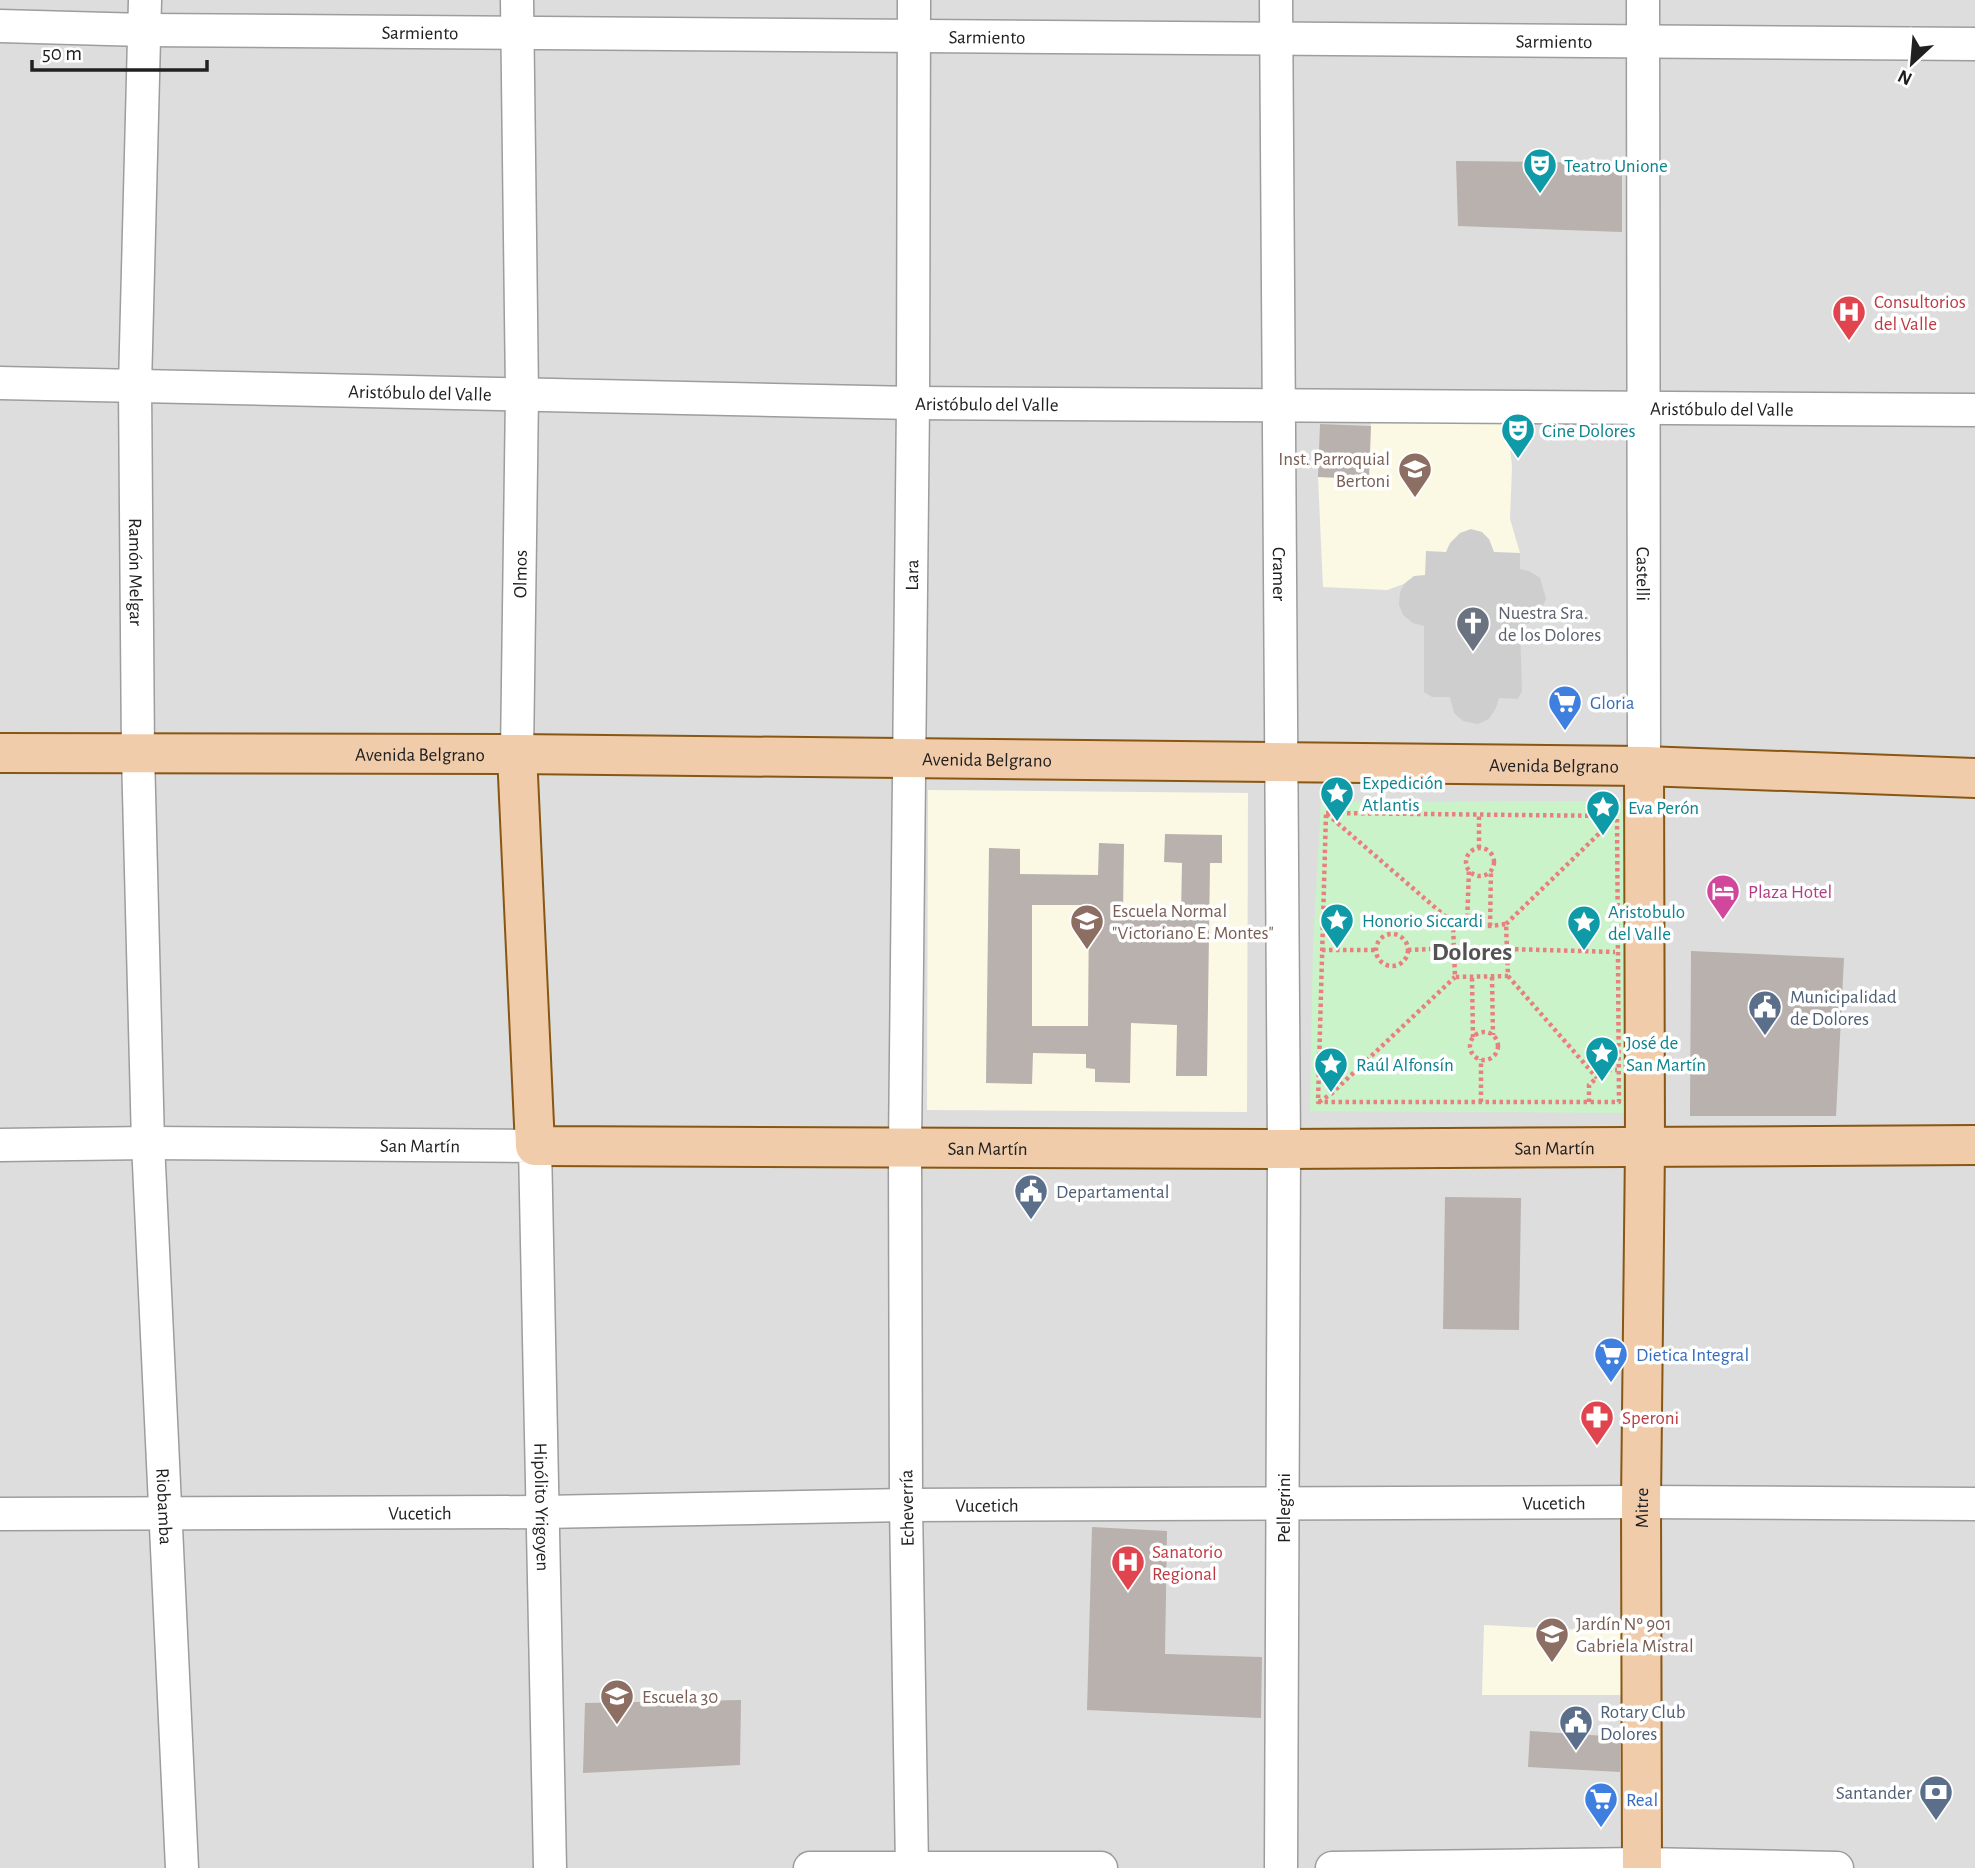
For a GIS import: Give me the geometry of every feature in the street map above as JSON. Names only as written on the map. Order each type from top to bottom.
[{"type":"main road","name":"Avenida Belgrano","points":[[0,754],[517,754],[1644,766],[1975,778]]},
{"type":"main road","name":"Olmos","points":[[517,754],[535,1146]]},
{"type":"main road","name":"Castelli","points":[[1644,766],[1646,1147]]},
{"type":"main road","name":"San Martín","points":[[535,1146],[1284,1149],[1975,1146]]},
{"type":"main road","name":"Mitre","points":[[1642,1866],[1641,1502],[1646,1147]]},
{"type":"street","name":"Olmos","points":[[517,0],[522,394],[517,754]]},
{"type":"street","name":"Lara","points":[[905,1148],[913,403],[914,0]]},
{"type":"street","name":"Cramer","points":[[1276,0],[1284,1149]]},
{"type":"street","name":"Castelli","points":[[1643,0],[1644,766]]},
{"type":"street","name":"Sarmiento","points":[[0,26],[145,15],[518,33],[1975,44]]},
{"type":"street","name":"Ramón Melgar","points":[[145,15],[135,386],[138,754],[148,1143]]},
{"type":"street","name":"Aristóbulo del Valle","points":[[0,383],[913,403],[1975,410]]},
{"type":"street","name":"San Martín","points":[[0,1145],[148,1143],[535,1146]]},
{"type":"street","name":"Riobamba","points":[[148,1143],[182,1868]]},
{"type":"street","name":"Hipólito Yrigoyen","points":[[535,1146],[550,1868]]},
{"type":"street","name":"Echeverría","points":[[905,1148],[906,1505],[912,1868]]},
{"type":"street","name":"Pellegrini","points":[[1281,1868],[1284,1149]]},
{"type":"street","name":"Vucetich","points":[[0,1514],[542,1512],[906,1505],[1641,1502],[1975,1504]]},
{"type":"street","points":[[810,1868],[1101,1868]]},
{"type":"street","points":[[1332,1868],[1837,1868]]},
{"type":"path","points":[[1326,813],[1617,816]]},
{"type":"path","points":[[1326,813],[1453,923],[1490,926],[1506,924],[1617,816]]},
{"type":"path","points":[[1318,1102],[1326,813]]},
{"type":"path","points":[[1479,815],[1479,848]]},
{"type":"path","points":[[1318,1102],[1619,1102],[1617,816]]},
{"type":"path","points":[[1467,925],[1468,856],[1479,848]]},
{"type":"path","points":[[1479,848],[1491,853],[1494,862],[1491,870],[1490,926]]},
{"type":"path","points":[[1469,869],[1480,876],[1491,870]]},
{"type":"path","points":[[1318,1102],[1331,1094],[1455,977],[1453,923]]},
{"type":"path","points":[[1506,924],[1508,976],[1597,1078]]},
{"type":"path","points":[[1393,933],[1406,941],[1408,955],[1404,962],[1387,965],[1377,957],[1376,950],[1378,939],[1384,934],[1393,933]]},
{"type":"path","points":[[1408,950],[1455,948]]},
{"type":"path","points":[[1508,949],[1618,952]]},
{"type":"path","points":[[1322,950],[1376,950]]},
{"type":"path","points":[[1455,977],[1508,976]]},
{"type":"path","points":[[1472,978],[1471,1051],[1482,1059],[1490,1058],[1496,1052],[1492,977]]},
{"type":"path","points":[[1473,1038],[1485,1032],[1493,1035]]},
{"type":"path","points":[[1481,1102],[1482,1059]]},
{"type":"path","points":[[1589,1102],[1589,1085],[1605,1070],[1618,1070]]},
{"type":"shaded area","points":[[0,0],[1975,0],[1975,1868],[0,1868]]},
{"type":"shaded area","name":"Inst. Parroquial Bertoni","points":[[1507,417],[1512,467],[1510,519],[1520,553],[1446,552],[1426,576],[1387,590],[1323,587],[1318,477],[1368,479],[1371,421]]},
{"type":"shaded area","name":"Nuestra Sra. de los Dolores","points":[[1471,529],[1482,532],[1489,539],[1494,552],[1520,553],[1520,569],[1540,578],[1546,599],[1536,619],[1527,624],[1520,623],[1522,691],[1518,699],[1499,698],[1489,719],[1478,724],[1463,721],[1454,713],[1450,697],[1432,697],[1424,692],[1424,626],[1413,623],[1403,615],[1399,605],[1400,592],[1405,583],[1414,576],[1425,575],[1426,551],[1446,552],[1450,543],[1460,533]]},
{"type":"shaded area","name":"Escuela Normal \"Victoriano E. Montes\"","points":[[928,790],[1248,793],[1247,1112],[927,1110]]},
{"type":"shaded area","name":"Jardín Nº 901 Gabriela Mistral","points":[[1484,1625],[1621,1632],[1622,1695],[1482,1695]]},
{"type":"green space","points":[[1632,801],[1631,1113],[1310,1111],[1313,946],[1321,802]]},
{"type":"building","name":"Teatro Unione","points":[[1456,161],[1622,163],[1622,232],[1458,226]]},
{"type":"building","points":[[1320,424],[1371,426],[1369,479],[1318,477]]},
{"type":"building","points":[[1165,834],[1222,835],[1222,863],[1210,863],[1207,1076],[1176,1076],[1177,1025],[1131,1023],[1130,1083],[1095,1082],[1095,1069],[1086,1068],[1086,1054],[1033,1053],[1032,1084],[986,1083],[989,848],[1020,849],[1020,874],[1098,875],[1099,843],[1124,844],[1123,914],[1181,915],[1182,863],[1164,862]],"holes":[[[1032,905],[1089,905],[1088,1026],[1032,1026]]]},
{"type":"building","name":"Municipalidad de Dolores","points":[[1691,951],[1844,958],[1836,1116],[1690,1116]]},
{"type":"building","points":[[1445,1197],[1521,1198],[1519,1330],[1443,1329]]},
{"type":"building","name":"Sanatorio Regional","points":[[1092,1527],[1167,1531],[1165,1654],[1262,1657],[1261,1718],[1087,1710]]},
{"type":"building","points":[[741,1700],[740,1765],[583,1773],[585,1703]]},
{"type":"building","name":"Rotary Club Dolores","points":[[1530,1731],[1620,1737],[1620,1772],[1528,1767]]},
{"type":"place","name":"Teatro Unione","points":[[1540,195]]},
{"type":"place","name":"Consultorios del Valle","points":[[1849,342]]},
{"type":"place","name":"Cine Dolores","points":[[1518,460]]},
{"type":"place","name":"Inst. Parroquial Bertoni","points":[[1415,499]]},
{"type":"place","name":"Nuestra Sra. de los Dolores","points":[[1473,653]]},
{"type":"place","name":"Gloria","points":[[1565,732]]},
{"type":"place","name":"Expedición Atlantis","points":[[1337,823]]},
{"type":"place","name":"Eva Perón","points":[[1603,837]]},
{"type":"place","name":"Plaza Hotel","points":[[1723,921]]},
{"type":"place","name":"Honorio Siccardi","points":[[1337,950]]},
{"type":"place","name":"Escuela Normal \"Victoriano E. Montes\"","points":[[1087,951]]},
{"type":"place","name":"Aristobulo del Valle","points":[[1584,952]]},
{"type":"place","name":"Municipalidad de Dolores","points":[[1765,1037]]},
{"type":"place","name":"José de San Martín","points":[[1602,1083]]},
{"type":"place","name":"Raúl Alfonsín","points":[[1331,1094]]},
{"type":"place","name":"Departamental","points":[[1031,1221]]},
{"type":"place","name":"Dietica Integral","points":[[1611,1384]]},
{"type":"place","name":"Speroni","points":[[1597,1447]]},
{"type":"place","name":"Sanatorio Regional","points":[[1128,1592]]},
{"type":"place","name":"Jardín Nº 901 Gabriela Mistral","points":[[1552,1664]]},
{"type":"place","name":"Escuela 30","points":[[617,1726]]},
{"type":"place","name":"Rotary Club Dolores","points":[[1576,1752]]},
{"type":"place","name":"Santander","points":[[1936,1822]]},
{"type":"place","name":"Real","points":[[1601,1829]]},
{"type":"district","name":"Dolores","points":[[1472,951]]}]
